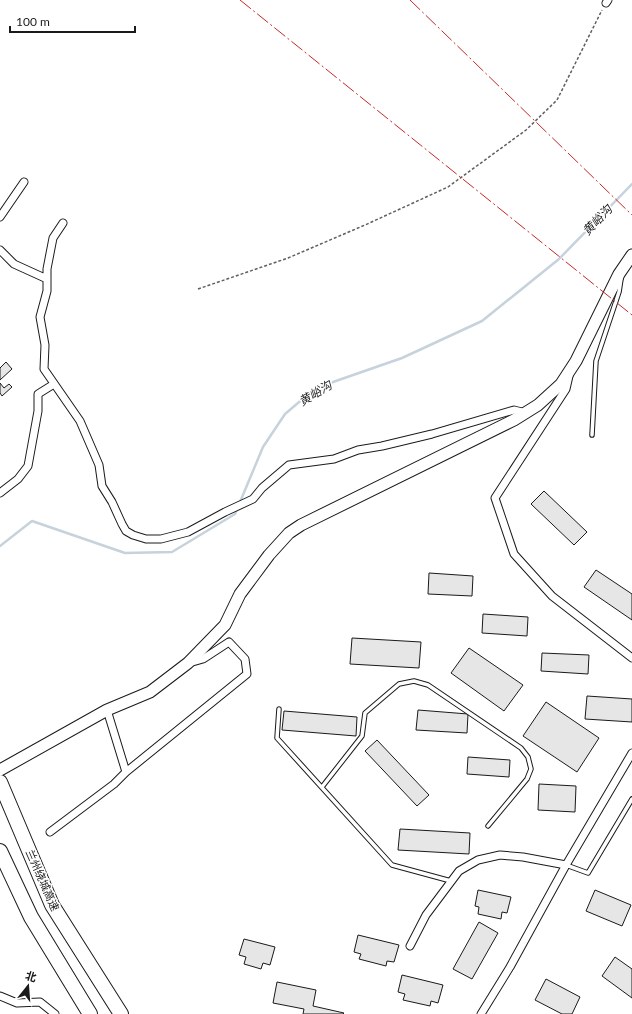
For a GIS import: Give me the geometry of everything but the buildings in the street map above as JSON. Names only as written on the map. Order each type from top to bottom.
[{"type":"highway","name":"兰州绕城高速","points":[[2,787],[52,905],[121,1014]]},
{"type":"highway","points":[[0,851],[32,917],[90,1014]]},
{"type":"main road","points":[[0,770],[107,710],[150,692],[188,663],[225,625],[240,594],[269,555],[289,533],[317,517],[526,413],[551,394],[561,384],[580,355],[623,268],[632,255]]},
{"type":"street","points":[[0,217],[24,182]]},
{"type":"street","points":[[63,223],[53,238],[47,270],[47,291],[40,317],[45,346],[44,369],[80,421],[99,465],[102,486],[112,502],[126,531],[133,535],[146,539],[161,539],[188,532],[253,499],[262,488],[289,465],[334,458],[358,450],[424,436],[514,410],[526,413]]},
{"type":"street","points":[[0,250],[14,264],[47,279]]},
{"type":"street","points":[[569,372],[566,389],[495,498],[514,554],[552,596],[632,658]]},
{"type":"street","points":[[0,493],[18,479],[28,466],[38,411],[38,394],[54,384]]},
{"type":"street","points":[[50,832],[114,784],[126,772],[247,674],[245,659],[229,642],[203,659],[188,663]]},
{"type":"street","points":[[107,710],[126,772]]},
{"type":"street","points":[[481,1014],[510,967],[566,865],[632,754]]},
{"type":"street","points":[[410,946],[426,915],[451,881],[459,871],[478,860],[500,855],[523,857],[566,865]]},
{"type":"street","points":[[0,996],[17,1003],[40,1002],[55,1014]]},
{"type":"lane","points":[[592,435],[596,360],[619,292],[623,268]]},
{"type":"lane","points":[[322,787],[362,736],[365,713],[398,684],[414,681],[428,685],[521,748],[528,757],[532,769],[527,778],[488,826]]},
{"type":"lane","points":[[279,709],[277,738],[392,865],[451,881]]},
{"type":"lane","points":[[566,865],[588,873],[632,799]]},
{"type":"path","points":[[198,289],[288,258],[366,225],[448,187],[526,130],[557,100],[607,1]]},
{"type":"waterway","name":"黄峪沟","points":[[240,502],[263,447],[285,414],[305,397],[333,382],[402,358],[482,321],[559,259],[632,184]]},
{"type":"waterway","name":"黄峪沟","points":[[0,546],[32,521],[125,553],[172,552],[235,514],[237,509]]},
{"type":"power","points":[[240,0],[632,315]]},
{"type":"power","points":[[410,0],[632,215]]}]
